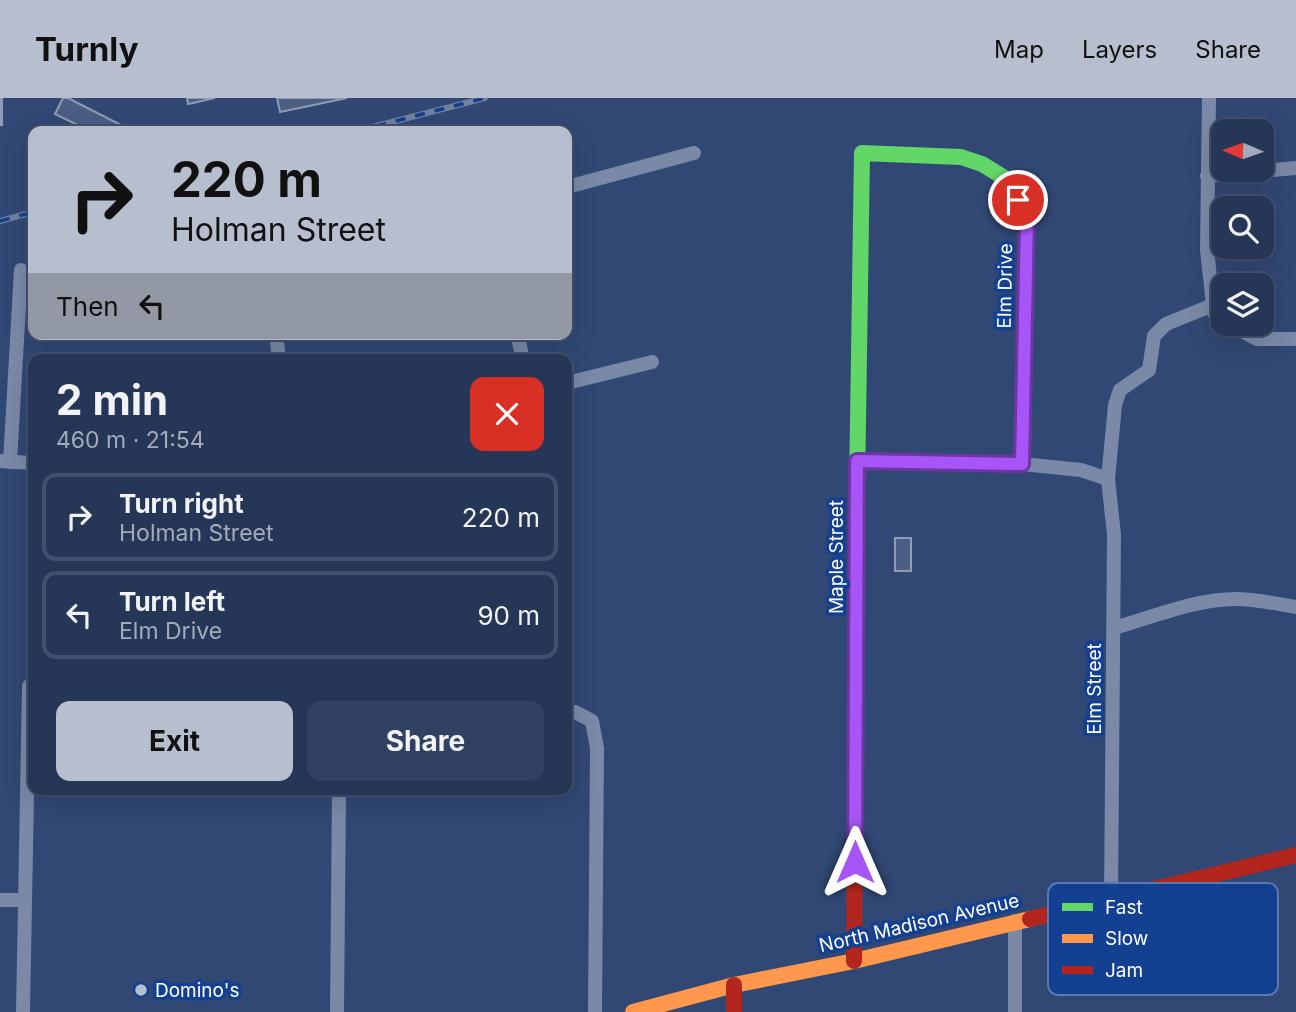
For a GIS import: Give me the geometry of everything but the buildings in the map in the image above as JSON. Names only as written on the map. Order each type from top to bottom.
[{"type":"street","points":[[1209,98],[1207,250],[1211,275]]},
{"type":"street","points":[[572,186],[694,153]]},
{"type":"street","name":"Maple Street","points":[[854,961],[862,153]]},
{"type":"street","name":"Elm Drive","points":[[862,153],[961,157],[982,164],[1008,180],[1027,219],[1022,464]]},
{"type":"street","points":[[1207,176],[1296,167]]},
{"type":"street","points":[[21,270],[5,462],[28,463]]},
{"type":"street","name":"Elm Street","points":[[1111,883],[1114,535],[1108,479],[1115,405],[1120,390],[1149,370],[1154,335],[1166,324],[1211,313]]},
{"type":"street","points":[[1251,336],[1257,339],[1296,339]]},
{"type":"street","points":[[572,382],[652,362]]},
{"type":"street","points":[[857,461],[1022,464],[1081,470],[1108,479]]},
{"type":"street","points":[[1114,628],[1221,600],[1238,599],[1296,607]]},
{"type":"street","points":[[572,712],[592,721],[597,748],[596,1012]]},
{"type":"street","points":[[23,1012],[28,722]]},
{"type":"street","points":[[337,1012],[339,795]]},
{"type":"street","name":"North Madison Avenue","points":[[1181,883],[1296,855]]},
{"type":"street","points":[[0,900],[23,900]]},
{"type":"street","name":"North Madison Avenue","points":[[633,1012],[734,985],[854,961],[1048,914]]},
{"type":"street","points":[[1015,921],[1015,1012]]},
{"type":"street","points":[[734,985],[734,1012]]},
{"type":"railway","points":[[376,126],[485,98]]},
{"type":"railway","points":[[0,221],[28,213]]},
{"type":"traffic: fast","points":[[857,489],[862,153],[961,157],[982,164],[1008,180],[1018,201]]},
{"type":"traffic: slow","points":[[1018,201],[1027,219],[1022,464]]},
{"type":"traffic: slow","points":[[633,1012],[734,985],[854,961],[1030,919]]},
{"type":"traffic: jam","points":[[854,961],[857,489]]},
{"type":"traffic: jam","points":[[1180,883],[1296,855]]},
{"type":"traffic: jam","points":[[1030,919],[1048,915]]},
{"type":"traffic: jam","points":[[734,985],[734,1012]]},
{"type":"place","name":"Domino's","points":[[141,990]]},
{"type":"route","points":[[855,862],[857,461],[1022,464],[1027,219],[1018,200]]}]
